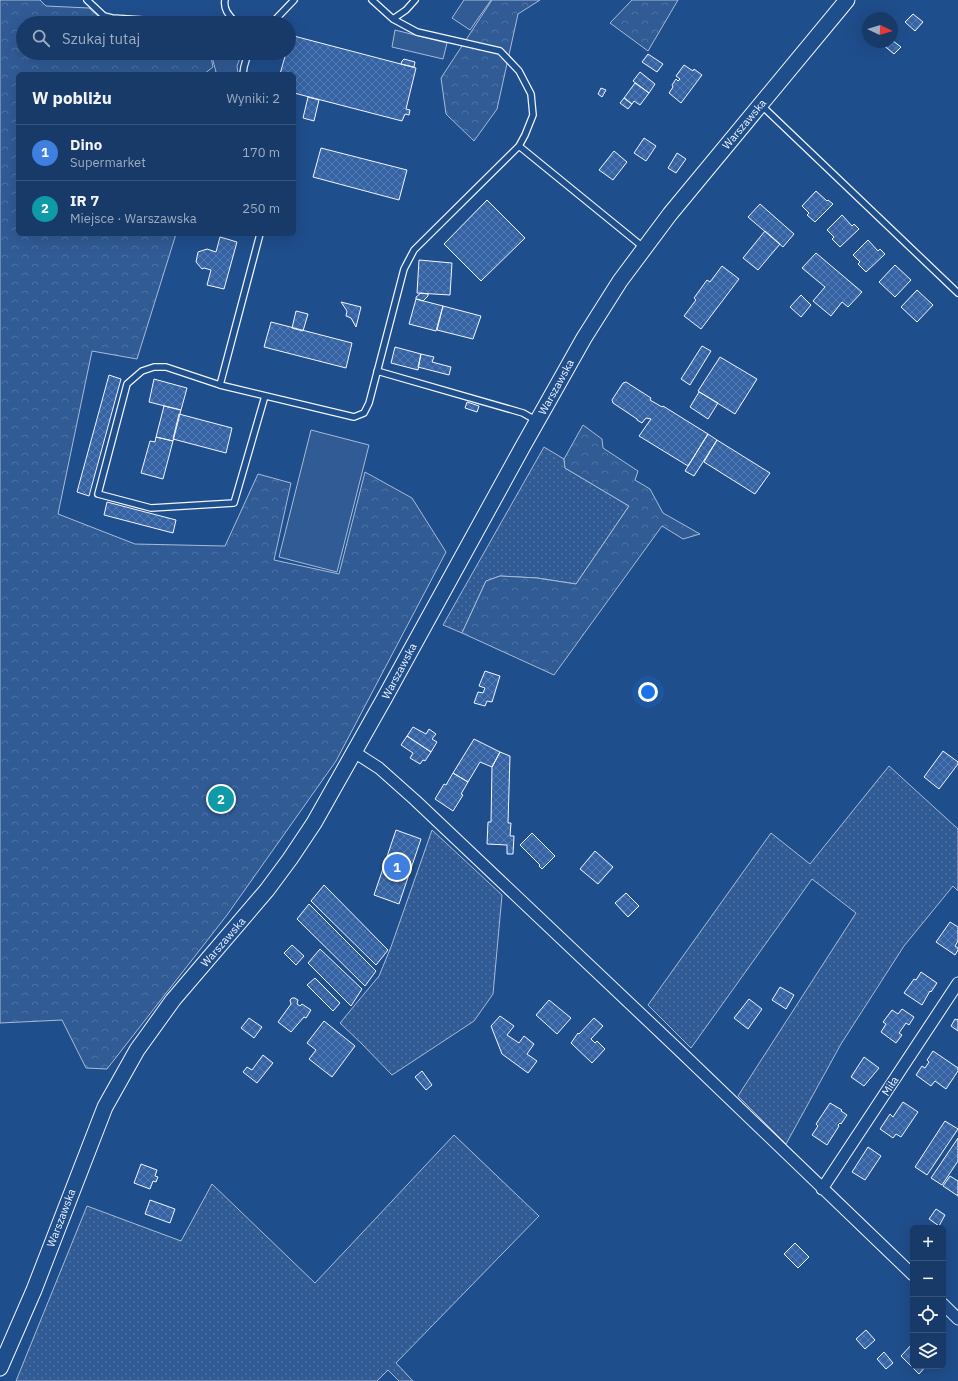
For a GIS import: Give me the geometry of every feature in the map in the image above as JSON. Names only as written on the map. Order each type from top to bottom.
[{"type":"main road","name":"Warszawska","points":[[0,1368],[34,1290],[94,1132],[116,1084],[151,1029],[172,1000],[245,917],[290,859],[314,823],[537,421],[584,338],[620,281],[670,214],[847,0]]},
{"type":"street","points":[[354,752],[379,768],[415,800],[687,1057],[910,1272]]},
{"type":"street","name":"Miła","points":[[822,1188],[958,983]]},
{"type":"street","points":[[946,1307],[958,1319]]},
{"type":"lane","points":[[87,0],[104,16]]},
{"type":"lane","points":[[225,0],[224,5],[230,16]]},
{"type":"lane","points":[[279,16],[294,0]]},
{"type":"lane","points":[[265,396],[234,503],[151,508],[98,494],[127,384],[142,371],[154,367],[166,367],[220,385],[354,417],[364,413],[369,403],[404,269],[414,250],[519,146],[533,115],[531,94],[519,71],[500,51],[417,32],[393,19],[372,0]]},
{"type":"lane","points":[[393,19],[406,10],[415,0]]},
{"type":"lane","points":[[243,72],[246,60]]},
{"type":"lane","points":[[761,105],[958,293]]},
{"type":"lane","points":[[519,146],[644,248]]},
{"type":"lane","points":[[220,385],[259,236]]},
{"type":"lane","points":[[377,371],[523,413],[537,421]]},
{"type":"green space","points":[[0,0],[40,0],[46,6],[89,8],[98,16],[16,16],[16,60],[212,60],[213,67],[207,72],[16,72],[16,236],[175,236],[137,359],[92,351],[58,514],[135,544],[225,546],[258,474],[291,483],[274,560],[339,574],[365,472],[412,498],[446,552],[336,761],[227,915],[107,1069],[86,1068],[62,1020],[0,1023]]},
{"type":"green space","points":[[492,0],[540,0],[518,14],[497,109],[474,141],[446,114],[441,78]]},
{"type":"green space","points":[[632,0],[678,0],[648,51],[610,23]]},
{"type":"green space","points":[[583,425],[602,439],[603,448],[638,471],[635,480],[650,489],[663,513],[700,534],[683,539],[662,526],[554,675],[462,633],[486,581],[500,576],[537,578],[576,584],[629,506],[565,468],[564,459]]},
{"type":"green space","points":[[544,447],[564,459],[565,468],[629,506],[576,584],[537,578],[500,576],[486,581],[462,633],[443,625]]},
{"type":"green space","points":[[889,766],[958,829],[958,891],[953,886],[904,946],[841,1044],[786,1144],[738,1096],[856,913],[812,879],[691,1048],[648,1005],[771,833],[810,864]]},
{"type":"green space","points":[[432,830],[502,895],[493,994],[474,1021],[392,1075],[340,1023],[379,976],[391,947]]},
{"type":"green space","points":[[454,1135],[539,1216],[396,1363],[413,1381],[399,1381],[388,1370],[377,1381],[16,1381],[87,1206],[181,1241],[212,1184],[315,1283]]},
{"type":"shaded area","points":[[464,0],[491,0],[470,30],[452,18]]},
{"type":"shaded area","points":[[395,30],[447,43],[443,59],[392,47]]},
{"type":"shaded area","points":[[213,60],[239,60],[237,66],[238,72],[216,72]]},
{"type":"shaded area","points":[[311,430],[369,445],[337,572],[279,557]]},
{"type":"building","points":[[913,14],[923,22],[915,31],[905,22]]},
{"type":"building","points":[[296,37],[416,68],[406,109],[410,110],[409,115],[405,114],[402,121],[296,94],[296,72],[281,72],[284,60],[296,60]]},
{"type":"building","points":[[898,45],[901,47],[894,54],[887,48],[898,48]]},
{"type":"building","points":[[648,54],[663,64],[657,72],[642,62]]},
{"type":"building","points":[[404,59],[415,62],[414,67],[401,64]]},
{"type":"building","points":[[684,65],[693,71],[694,69],[702,75],[681,103],[669,93],[676,79],[678,81],[680,79],[676,76]]},
{"type":"building","points":[[640,72],[655,84],[649,93],[633,81]]},
{"type":"building","points":[[635,83],[649,93],[640,105],[634,101],[632,104],[624,98]]},
{"type":"building","points":[[601,88],[606,90],[602,97],[598,94]]},
{"type":"building","points":[[308,97],[319,100],[314,121],[303,118]]},
{"type":"building","points":[[624,98],[632,104],[628,109],[620,103]]},
{"type":"building","points":[[644,138],[656,146],[646,161],[634,153]]},
{"type":"building","points":[[321,148],[407,170],[399,200],[313,177]]},
{"type":"building","points":[[614,151],[627,162],[613,180],[599,170]]},
{"type":"building","points":[[677,153],[686,159],[676,173],[668,168]]},
{"type":"building","points":[[816,191],[827,201],[828,200],[833,204],[815,222],[807,215],[809,213],[802,206]]},
{"type":"building","points":[[487,200],[525,238],[481,281],[444,244]]},
{"type":"building","points":[[760,204],[794,234],[783,247],[748,217]]},
{"type":"building","points":[[842,215],[852,226],[854,224],[859,229],[840,247],[832,239],[834,237],[827,230]]},
{"type":"building","points":[[765,231],[780,244],[758,270],[743,258]]},
{"type":"building","points":[[220,237],[237,242],[224,289],[207,285],[211,270],[204,268],[202,269],[196,262],[198,252],[207,249],[216,252]]},
{"type":"building","points":[[868,240],[878,251],[880,249],[885,254],[866,272],[858,264],[860,262],[853,255]]},
{"type":"building","points":[[816,253],[862,292],[848,307],[842,302],[831,316],[813,301],[825,287],[802,268]]},
{"type":"building","points":[[419,260],[452,263],[450,295],[417,293]]},
{"type":"building","points":[[895,265],[911,280],[895,297],[879,282]]},
{"type":"building","points":[[722,266],[739,279],[701,329],[684,316],[696,300],[694,298],[707,280],[710,282]]},
{"type":"building","points":[[917,290],[933,305],[917,322],[901,307]]},
{"type":"building","points":[[421,293],[428,294],[423,301],[416,299],[416,297]]},
{"type":"building","points":[[801,295],[811,305],[801,317],[790,307]]},
{"type":"building","points":[[416,299],[443,306],[436,331],[409,324]]},
{"type":"building","points":[[341,302],[361,307],[356,327],[351,318],[346,316],[347,311]]},
{"type":"building","points":[[443,306],[481,316],[473,339],[437,330]]},
{"type":"building","points":[[296,311],[308,314],[303,331],[292,328]]},
{"type":"building","points":[[271,322],[352,343],[346,368],[264,347]]},
{"type":"building","points":[[702,346],[711,351],[690,385],[681,379]]},
{"type":"building","points":[[395,347],[421,354],[418,370],[391,363]]},
{"type":"building","points":[[421,354],[434,357],[432,362],[451,367],[449,375],[418,367]]},
{"type":"building","points":[[720,357],[757,379],[735,414],[698,391]]},
{"type":"building","points":[[109,375],[121,379],[89,496],[77,492]]},
{"type":"building","points":[[154,379],[187,388],[181,410],[149,402]]},
{"type":"building","points":[[626,382],[651,398],[650,400],[662,407],[663,406],[708,434],[688,466],[639,436],[651,419],[646,418],[642,423],[613,403],[612,400],[623,383]]},
{"type":"building","points":[[699,392],[718,403],[708,419],[690,407]]},
{"type":"building","points":[[467,402],[479,406],[477,412],[465,408]]},
{"type":"building","points":[[164,406],[181,410],[173,441],[156,437]]},
{"type":"building","points":[[179,414],[232,428],[226,453],[173,439]]},
{"type":"building","points":[[708,434],[717,440],[694,476],[685,471]]},
{"type":"building","points":[[156,437],[173,441],[163,479],[141,473],[150,441],[155,442]]},
{"type":"building","points":[[717,440],[770,473],[755,494],[704,462]]},
{"type":"building","points":[[107,502],[176,520],[173,533],[104,515]]},
{"type":"building","points":[[485,671],[500,676],[492,702],[487,701],[485,706],[474,703],[478,692],[483,693],[485,688],[479,686]]},
{"type":"building","points":[[413,727],[426,734],[429,729],[436,734],[432,739],[437,742],[431,752],[407,736]]},
{"type":"building","points":[[407,736],[431,752],[425,761],[423,760],[420,764],[410,758],[413,753],[401,745]]},
{"type":"building","points":[[474,739],[500,752],[492,767],[480,762],[468,782],[453,773]]},
{"type":"building","points":[[943,751],[958,762],[958,764],[939,789],[924,777]]},
{"type":"building","points":[[500,752],[510,756],[508,823],[511,823],[510,836],[514,836],[513,854],[507,854],[507,845],[487,844],[488,822],[491,822],[492,767]]},
{"type":"building","points":[[453,773],[468,782],[461,794],[463,795],[453,811],[435,799]]},
{"type":"building","points":[[396,830],[421,839],[399,904],[374,895]]},
{"type":"building","points":[[532,833],[555,856],[542,869],[539,866],[540,865],[520,845]]},
{"type":"building","points":[[595,851],[613,867],[598,884],[580,869]]},
{"type":"building","points":[[324,885],[388,950],[376,965],[311,901]]},
{"type":"building","points":[[626,893],[639,906],[628,917],[615,903]]},
{"type":"building","points":[[309,904],[376,971],[365,986],[297,919]]},
{"type":"building","points":[[950,922],[958,927],[958,941],[955,946],[958,950],[955,955],[936,942]]},
{"type":"building","points":[[292,945],[304,956],[296,965],[284,953]]},
{"type":"building","points":[[320,949],[362,989],[351,1006],[308,963]]},
{"type":"building","points":[[921,972],[937,983],[931,992],[930,991],[922,1005],[904,993]]},
{"type":"building","points":[[315,978],[340,1003],[333,1011],[307,985]]},
{"type":"building","points":[[780,987],[794,995],[786,1009],[772,1000]]},
{"type":"building","points":[[292,998],[298,1000],[297,1004],[300,1006],[302,1004],[311,1010],[306,1018],[304,1017],[291,1032],[278,1022],[291,1004],[290,1000]]},
{"type":"building","points":[[749,999],[762,1009],[748,1029],[734,1018]]},
{"type":"building","points":[[549,1000],[571,1018],[557,1034],[536,1015]]},
{"type":"building","points":[[902,1009],[914,1017],[909,1025],[906,1023],[899,1033],[902,1035],[896,1043],[881,1032],[886,1024],[883,1022],[892,1010],[898,1014]]},
{"type":"building","points":[[500,1016],[514,1026],[507,1035],[519,1043],[524,1036],[534,1044],[527,1054],[537,1061],[528,1073],[502,1054],[491,1026]]},
{"type":"building","points":[[249,1018],[262,1027],[254,1038],[241,1028]]},
{"type":"building","points":[[594,1018],[603,1026],[591,1039],[595,1043],[597,1041],[605,1049],[592,1063],[571,1043],[578,1033],[579,1034]]},
{"type":"building","points":[[955,1019],[958,1019],[958,1031],[951,1026]]},
{"type":"building","points":[[324,1021],[355,1046],[332,1077],[309,1059],[316,1050],[307,1043]]},
{"type":"building","points":[[933,1051],[958,1068],[958,1071],[946,1089],[935,1081],[931,1086],[916,1075],[922,1066],[925,1068],[929,1062],[927,1060]]},
{"type":"building","points":[[263,1055],[273,1063],[257,1083],[243,1072],[247,1067],[252,1070]]},
{"type":"building","points":[[864,1057],[879,1068],[864,1086],[851,1077]]},
{"type":"building","points":[[422,1071],[432,1085],[426,1090],[415,1077]]},
{"type":"building","points":[[903,1102],[918,1112],[901,1137],[896,1134],[893,1138],[880,1129],[890,1114],[893,1117]]},
{"type":"building","points":[[830,1103],[842,1110],[841,1111],[847,1115],[841,1124],[840,1123],[838,1125],[839,1126],[827,1145],[812,1135],[818,1126],[816,1124]]},
{"type":"building","points":[[945,1121],[958,1129],[927,1175],[915,1167]]},
{"type":"building","points":[[958,1138],[958,1161],[942,1185],[931,1178]]},
{"type":"building","points":[[868,1147],[881,1156],[865,1180],[852,1172]]},
{"type":"building","points":[[141,1164],[157,1170],[155,1176],[158,1177],[156,1182],[153,1181],[150,1189],[134,1183]]},
{"type":"building","points":[[950,1176],[958,1181],[958,1196],[943,1186]]},
{"type":"building","points":[[150,1200],[175,1209],[170,1223],[145,1214]]},
{"type":"building","points":[[936,1209],[945,1215],[940,1225],[929,1219]]},
{"type":"building","points":[[795,1243],[809,1257],[798,1268],[784,1254]]},
{"type":"building","points":[[866,1330],[875,1340],[865,1349],[856,1339]]},
{"type":"building","points":[[910,1346],[910,1365],[901,1356]]},
{"type":"building","points":[[884,1352],[893,1363],[886,1369],[877,1359]]},
{"type":"building","points":[[914,1369],[923,1369],[919,1374]]},
{"type":"place","name":"IR 7","points":[[221,799]]},
{"type":"place","name":"Dino","points":[[397,867]]}]
